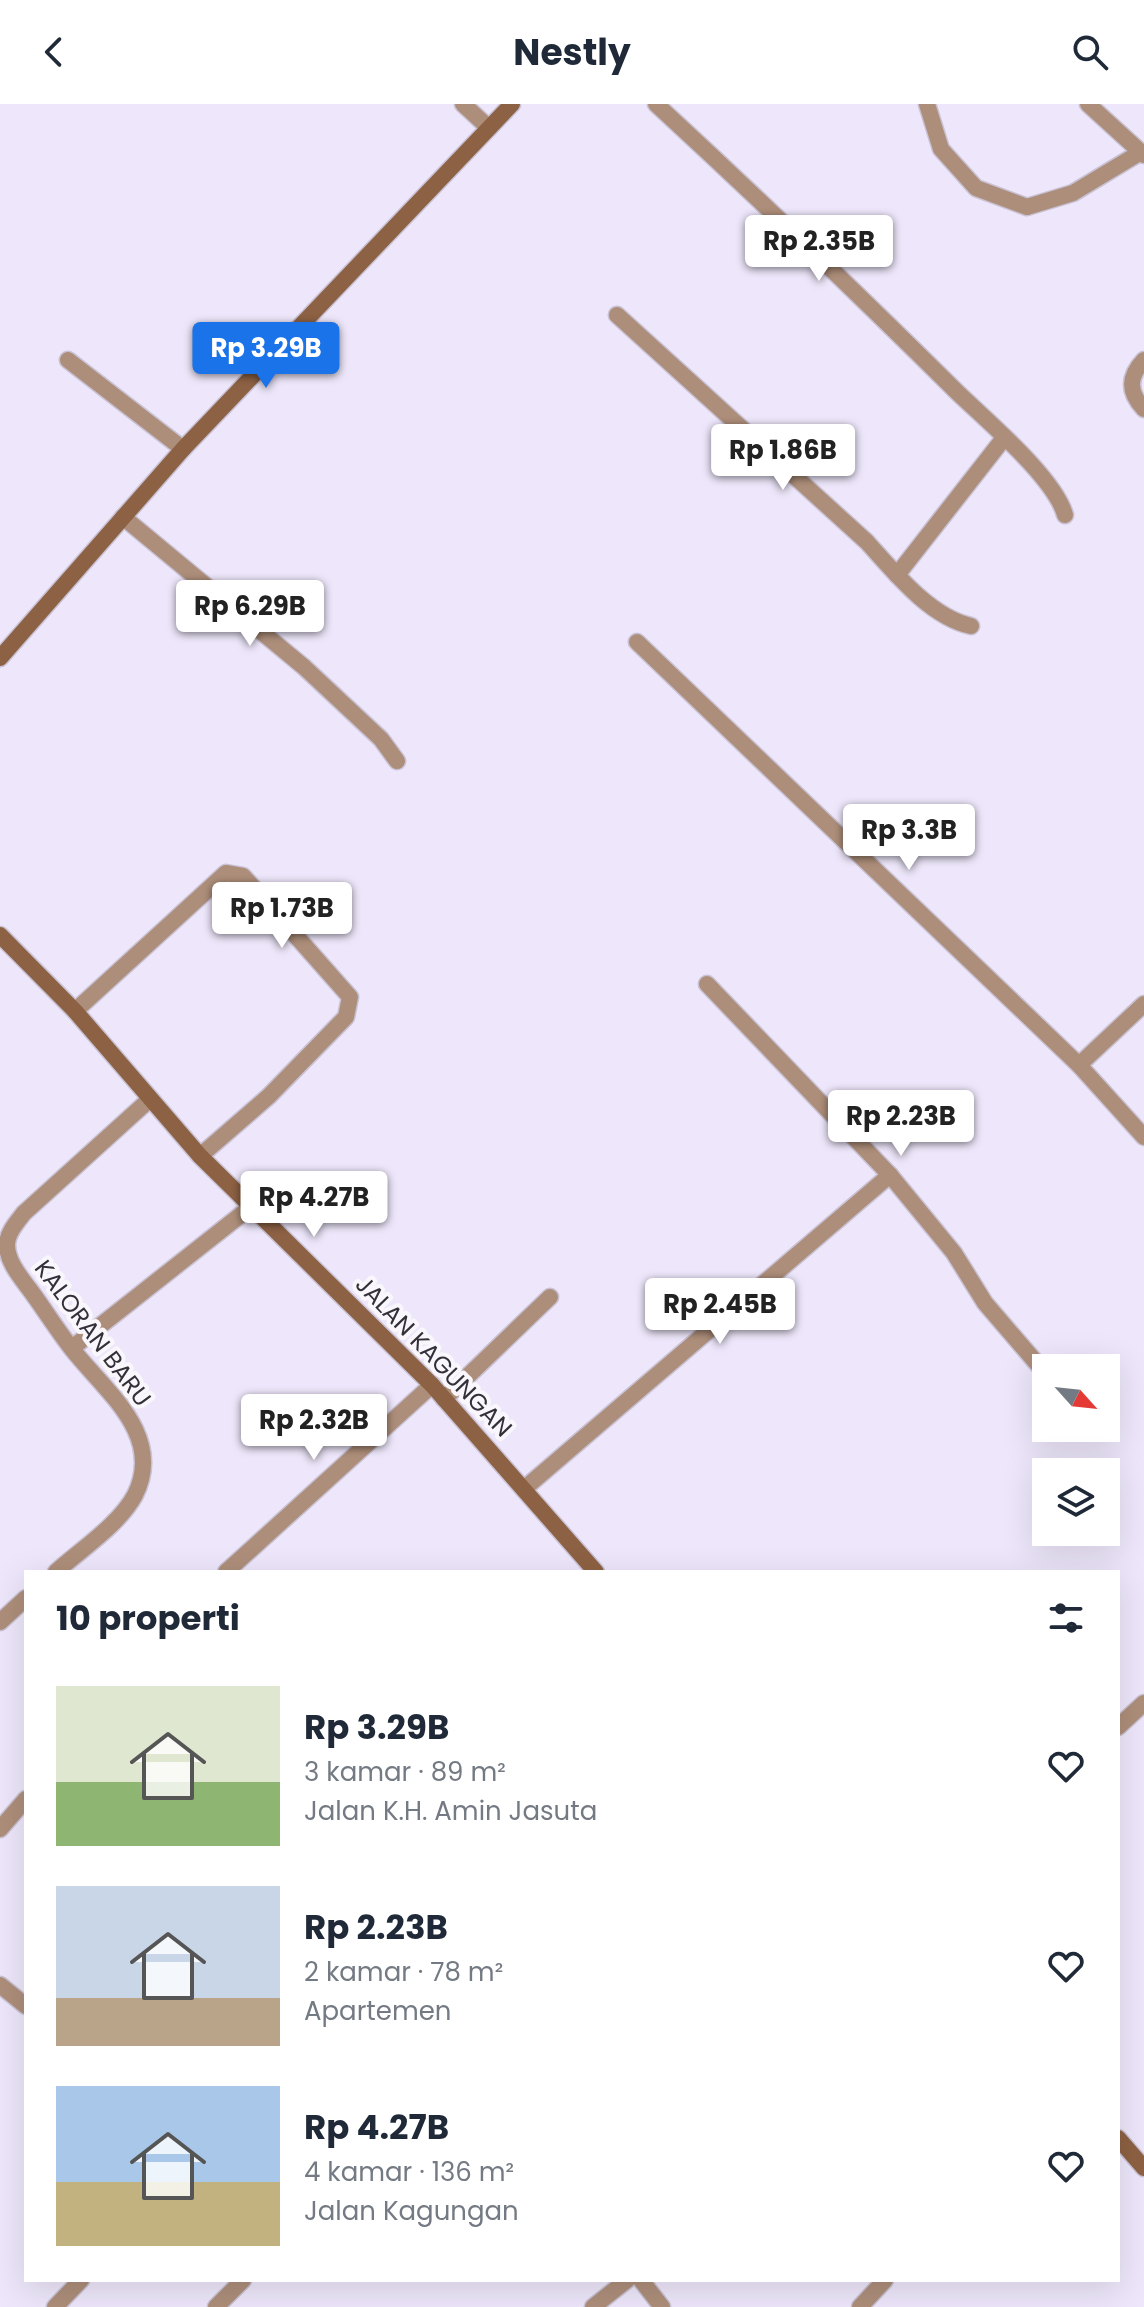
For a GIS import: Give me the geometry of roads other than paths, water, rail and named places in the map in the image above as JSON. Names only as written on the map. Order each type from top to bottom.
[{"type":"street","points":[[463,104],[489,128]]},
{"type":"street","points":[[0,658],[183,449],[512,104]]},
{"type":"street","points":[[656,104],[809,245],[1004,438],[1060,498],[1065,515]]},
{"type":"street","points":[[927,104],[941,149],[976,188],[1027,207],[1073,193],[1143,154],[1088,104]]},
{"type":"street","points":[[617,315],[867,542],[897,575],[955,623],[971,626]]},
{"type":"street","points":[[68,360],[183,449]]},
{"type":"street","points":[[1144,360],[1134,370],[1131,383],[1132,392],[1144,409]]},
{"type":"street","points":[[897,575],[1004,438]]},
{"type":"street","points":[[123,517],[304,667],[381,739],[397,761]]},
{"type":"street","points":[[637,642],[1079,1065],[1144,1137]]},
{"type":"street","points":[[75,1011],[226,873],[243,876],[350,997],[346,1017],[269,1096],[200,1156]]},
{"type":"street","name":"JALAN KAGUNGAN","points":[[0,935],[75,1011],[200,1156],[432,1385],[594,1570]]},
{"type":"street","points":[[707,984],[890,1175],[954,1253],[985,1303],[1032,1358]]},
{"type":"street","points":[[1079,1065],[1144,1004]]},
{"type":"street","name":"KALORAN BARU","points":[[58,1570],[134,1496],[142,1470],[142,1444],[129,1415],[72,1348],[14,1268],[7,1246],[12,1229],[24,1213],[149,1100]]},
{"type":"street","points":[[525,1488],[890,1175]]},
{"type":"street","points":[[72,1348],[252,1206]]},
{"type":"street","points":[[444,1399],[550,1297]]},
{"type":"street","points":[[228,1570],[432,1385]]},
{"type":"street","points":[[0,1622],[24,1600]]},
{"type":"street","points":[[1120,1725],[1144,1703]]},
{"type":"street","points":[[0,1829],[24,1801]]},
{"type":"street","points":[[0,1985],[24,2004]]},
{"type":"street","points":[[1120,2140],[1144,2168]]},
{"type":"street","points":[[55,2307],[79,2282]]},
{"type":"street","points":[[216,2307],[241,2282]]},
{"type":"street","points":[[593,2307],[624,2282]]},
{"type":"street","points":[[643,2282],[662,2307]]},
{"type":"street","points":[[860,2307],[883,2282]]}]
